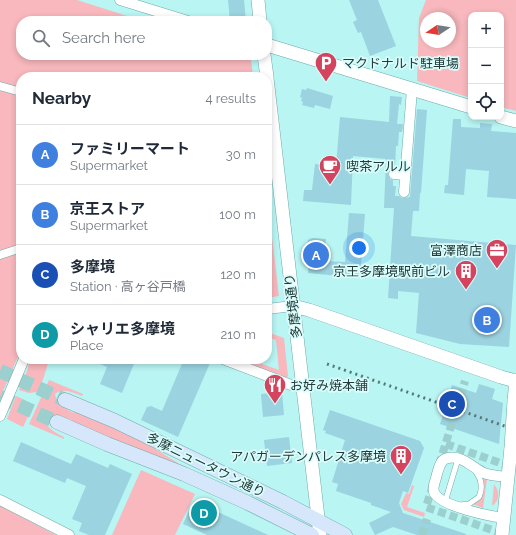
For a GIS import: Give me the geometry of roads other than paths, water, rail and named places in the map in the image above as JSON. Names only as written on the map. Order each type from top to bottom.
[{"type":"main road","name":"多摩ニュータウン通り","points":[[65,400],[115,421],[318,520],[345,535]]},
{"type":"main road","name":"多摩ニュータウン通り","points":[[57,422],[107,444],[184,474],[248,503],[312,535]]},
{"type":"street","points":[[120,0],[172,16]]},
{"type":"street","points":[[258,0],[260,16]]},
{"type":"street","points":[[272,47],[468,106]]},
{"type":"street","name":"多摩境通り","points":[[265,60],[266,72]]},
{"type":"street","points":[[0,86],[16,91]]},
{"type":"street","points":[[404,192],[412,89]]},
{"type":"street","points":[[504,118],[516,121]]},
{"type":"street","name":"多摩境通り","points":[[272,121],[320,535]]},
{"type":"street","points":[[394,174],[405,175]]},
{"type":"street","points":[[0,255],[16,250]]},
{"type":"street","points":[[272,308],[293,306],[310,310],[501,377],[516,380],[502,535]]},
{"type":"street","points":[[0,416],[22,364]]},
{"type":"street","points":[[236,364],[291,385],[303,388]]},
{"type":"street","points":[[504,518],[487,516],[450,504],[437,497],[433,488],[440,464],[443,460],[450,457],[466,462],[490,475],[508,477]]},
{"type":"street","points":[[0,500],[69,535]]},
{"type":"lane","points":[[458,459],[450,504],[469,504],[479,497],[482,492],[481,481],[472,466]]},
{"type":"tunnel","points":[[0,371],[65,400]]},
{"type":"tunnel","points":[[439,465],[465,381]]},
{"type":"tunnel","points":[[0,397],[57,422]]},
{"type":"tunnel","points":[[446,444],[506,465],[505,472]]},
{"type":"tunnel","points":[[433,485],[426,507],[498,532]]},
{"type":"tunnel","points":[[422,535],[427,519]]},
{"type":"railway","points":[[327,364],[516,430]]},
{"type":"place","name":"マクドナルド駐車場","points":[[326,82]]},
{"type":"place","name":"喫茶アルル","points":[[330,186]]},
{"type":"place","name":"ファミリーマート","points":[[316,255]]},
{"type":"place","name":"富澤商店","points":[[497,270]]},
{"type":"place","name":"京王多摩境駅前ビル","points":[[466,290]]},
{"type":"place","name":"京王ストア","points":[[487,320]]},
{"type":"place","name":"お好み焼本舗","points":[[275,404]]},
{"type":"place","name":"多摩境","points":[[452,404]]},
{"type":"place","name":"アパガーデンパレス多摩境","points":[[401,476]]},
{"type":"place","name":"シャリエ多摩境","points":[[204,513]]}]
